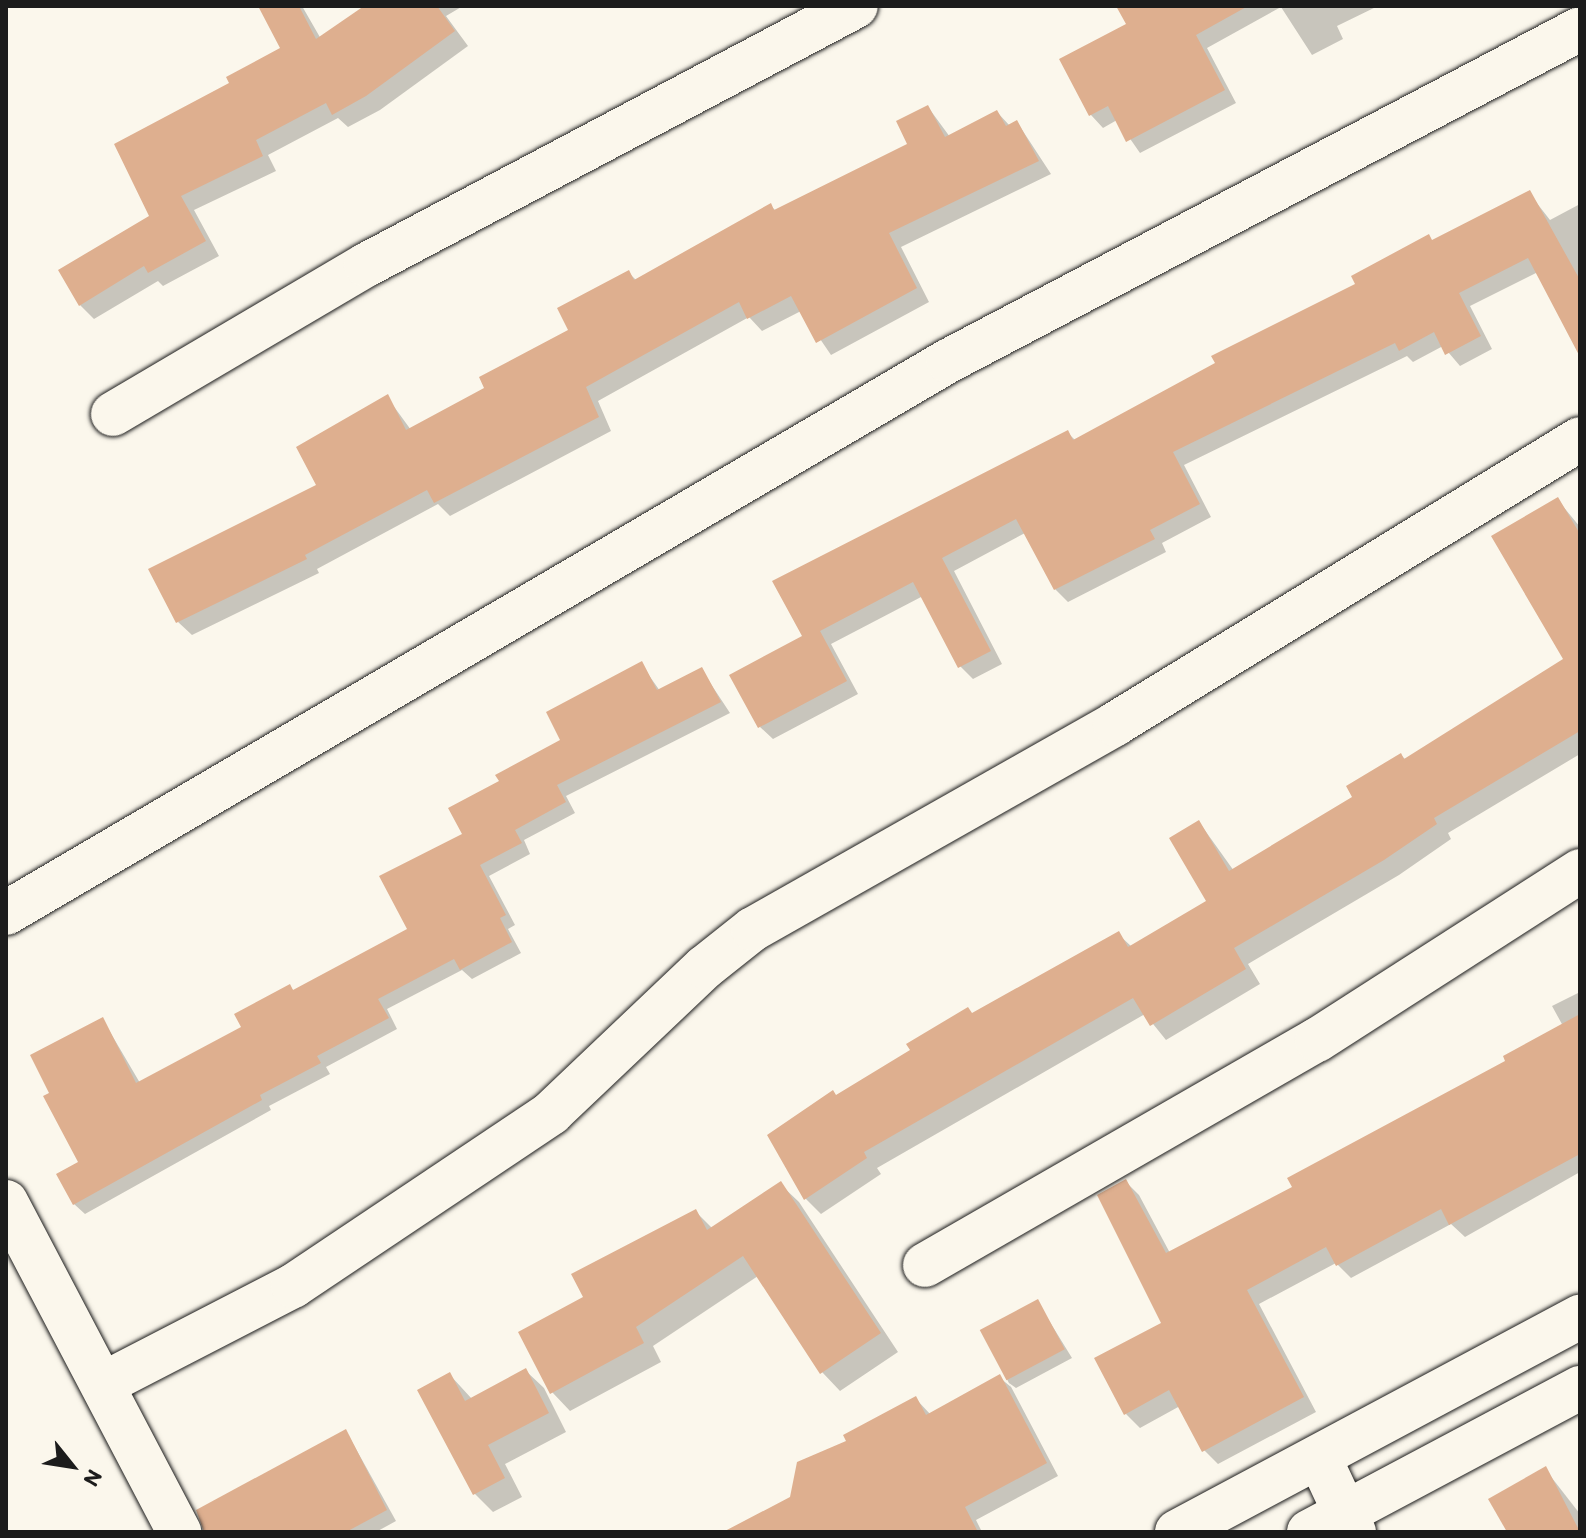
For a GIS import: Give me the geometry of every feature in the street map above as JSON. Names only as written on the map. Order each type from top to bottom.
[{"type":"street","points":[[113,414],[366,265],[856,6]]},
{"type":"street","points":[[6,913],[948,361],[1580,29]]},
{"type":"street","points":[[105,1383],[293,1286],[551,1113],[705,967],[753,929],[1115,724],[1580,439]]},
{"type":"street","points":[[925,1265],[1317,1040],[1580,871]]},
{"type":"street","points":[[6,1202],[105,1383],[179,1532]]},
{"type":"street","points":[[1177,1532],[1580,1317]]},
{"type":"street","points":[[1319,1457],[1336,1526],[1580,1388]]},
{"type":"building","points":[[258,6],[299,6],[316,39],[364,6],[437,6],[455,31],[366,96],[332,115],[326,103],[256,140],[263,156],[181,196],[206,241],[148,273],[144,266],[79,306],[58,270],[149,216],[114,144],[229,83],[226,77],[280,48]]},
{"type":"building","points":[[1116,6],[1248,6],[1196,35],[1225,90],[1126,142],[1108,106],[1089,116],[1059,59],[1126,24]]},
{"type":"building","points":[[928,105],[945,137],[997,110],[1006,126],[1017,120],[1039,161],[889,233],[917,288],[816,343],[791,296],[747,319],[739,302],[586,387],[599,417],[434,503],[427,490],[305,555],[307,559],[176,623],[148,569],[316,485],[296,447],[388,394],[406,430],[484,388],[479,377],[568,330],[557,308],[629,270],[634,280],[771,203],[774,210],[907,144],[896,121]]},
{"type":"building","points":[[1530,190],[1580,280],[1580,357],[1528,258],[1459,293],[1481,336],[1445,355],[1434,332],[1399,351],[1395,343],[1173,452],[1200,504],[1150,530],[1155,539],[1054,590],[1016,519],[942,558],[991,651],[958,668],[913,582],[820,631],[847,681],[758,728],[729,675],[802,636],[772,581],[1068,430],[1073,440],[1215,363],[1211,356],[1355,284],[1351,276],[1429,234],[1432,240]]},
{"type":"building","points":[[1558,497],[1580,534],[1580,731],[1434,818],[1437,824],[1384,860],[1234,948],[1246,969],[1150,1026],[1133,998],[864,1152],[867,1158],[804,1200],[767,1135],[833,1090],[836,1095],[910,1050],[906,1044],[968,1007],[972,1013],[1119,931],[1128,947],[1206,901],[1169,838],[1199,820],[1229,871],[1352,797],[1346,786],[1401,753],[1404,759],[1563,659],[1491,536]]},
{"type":"building","points":[[642,661],[657,690],[702,667],[721,702],[557,785],[566,802],[515,830],[522,843],[480,865],[506,915],[500,918],[512,942],[460,970],[454,959],[378,999],[389,1018],[317,1056],[321,1063],[260,1095],[262,1100],[73,1205],[56,1174],[78,1162],[43,1096],[49,1093],[30,1055],[103,1017],[136,1083],[241,1027],[234,1014],[290,984],[293,990],[407,929],[379,876],[462,834],[448,808],[499,781],[495,775],[560,740],[546,712]]},
{"type":"building","points":[[1580,1014],[1580,1154],[1449,1225],[1441,1209],[1336,1266],[1326,1247],[1247,1290],[1304,1397],[1202,1452],[1169,1390],[1124,1415],[1094,1358],[1161,1323],[1097,1195],[1126,1179],[1166,1253],[1292,1187],[1287,1178],[1505,1061],[1503,1056]]},
{"type":"building","points":[[781,1181],[881,1333],[820,1374],[743,1256],[636,1327],[644,1343],[550,1394],[518,1332],[583,1297],[571,1274],[696,1209],[707,1230]]},
{"type":"building","points":[[1038,1299],[1065,1349],[1006,1380],[980,1330]]},
{"type":"building","points":[[526,1368],[549,1413],[488,1445],[505,1478],[473,1495],[417,1390],[450,1372],[465,1401]]},
{"type":"building","points":[[1000,1374],[1047,1463],[965,1507],[978,1532],[723,1532],[790,1497],[797,1462],[846,1441],[843,1435],[916,1396],[926,1415]]},
{"type":"building","points":[[346,1429],[387,1510],[346,1532],[204,1532],[196,1510]]},
{"type":"building","points":[[1546,1466],[1580,1532],[1507,1532],[1488,1499]]}]
